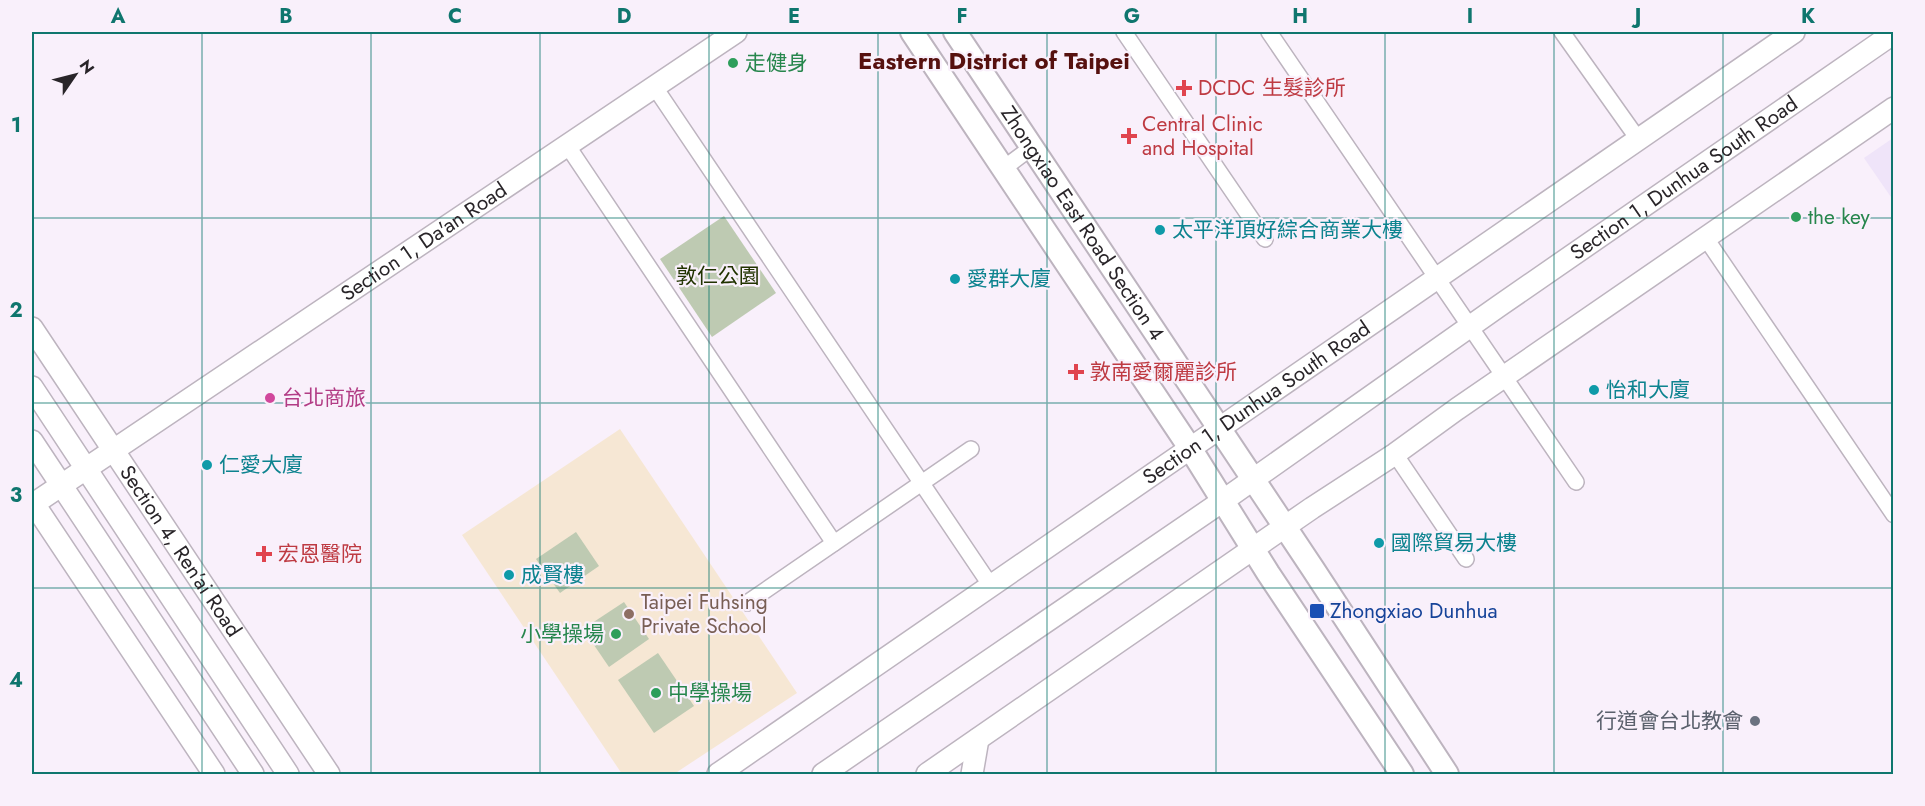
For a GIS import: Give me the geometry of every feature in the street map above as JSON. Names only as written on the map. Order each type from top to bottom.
[{"type":"main road","name":"Section 1, Da'an Road","points":[[32,504],[736,32]]},
{"type":"main road","name":"Zhongxiao East Road Section 4","points":[[912,32],[1190,448],[1268,573],[1402,774]]},
{"type":"main road","name":"Zhongxiao East Road Section 4","points":[[955,32],[1447,774]]},
{"type":"main road","name":"Section 1, Dunhua South Road","points":[[718,774],[1794,32]]},
{"type":"main road","name":"Section 1, Dunhua South Road","points":[[823,774],[1253,480],[1893,33]]},
{"type":"main road","points":[[927,774],[950,766],[978,739],[1253,548],[1395,454],[1893,108]]},
{"type":"main road","name":"Section 4, Ren’ai Road","points":[[32,328],[329,774]]},
{"type":"main road","name":"Section 4, Ren’ai Road","points":[[32,387],[288,774]]},
{"type":"main road","points":[[32,441],[253,774]]},
{"type":"main road","points":[[32,504],[214,774]]},
{"type":"main road","points":[[972,774],[978,739]]},
{"type":"street","points":[[1124,32],[1265,239]]},
{"type":"street","points":[[1269,32],[1576,482]]},
{"type":"street","points":[[1562,32],[1638,139]]},
{"type":"street","points":[[654,86],[991,586]]},
{"type":"street","points":[[567,145],[834,543]]},
{"type":"street","points":[[1004,168],[1032,147]]},
{"type":"street","points":[[1705,237],[1893,515]]},
{"type":"street","points":[[747,603],[971,449]]},
{"type":"street","points":[[1395,454],[1466,559]]},
{"type":"shaded area","points":[[1893,138],[1893,200],[1864,158]]},
{"type":"shaded area","name":"Taipei Fuhsing Private School","points":[[620,429],[797,693],[674,774],[622,774],[462,535]]},
{"type":"green space","name":"敦仁公園","points":[[724,216],[776,293],[712,337],[660,259]]},
{"type":"green space","points":[[576,532],[599,566],[560,593],[536,559]]},
{"type":"green space","name":"小學操場","points":[[624,602],[649,639],[609,667],[583,629]]},
{"type":"green space","name":"中學操場","points":[[658,653],[694,706],[654,733],[618,680]]},
{"type":"place","name":"走健身","points":[[733,63]]},
{"type":"place","name":"DCDC 生髮診所","points":[[1184,88]]},
{"type":"place","name":"Central Clinic and Hospital","points":[[1129,136]]},
{"type":"place","name":"the key","points":[[1796,217]]},
{"type":"place","name":"太平洋頂好綜合商業大樓","points":[[1160,230]]},
{"type":"place","name":"愛群大廈","points":[[955,279]]},
{"type":"place","name":"敦南愛爾麗診所","points":[[1076,372]]},
{"type":"place","name":"怡和大廈","points":[[1594,390]]},
{"type":"place","name":"台北商旅","points":[[270,398]]},
{"type":"place","name":"仁愛大廈","points":[[207,465]]},
{"type":"place","name":"國際貿易大樓","points":[[1379,543]]},
{"type":"place","name":"宏恩醫院","points":[[264,554]]},
{"type":"place","name":"成賢樓","points":[[509,575]]},
{"type":"place","name":"Zhongxiao Dunhua","points":[[1317,611]]},
{"type":"place","name":"Taipei Fuhsing Private School","points":[[629,614]]},
{"type":"place","name":"小學操場","points":[[616,634]]},
{"type":"place","name":"中學操場","points":[[656,693]]},
{"type":"place","name":"行道會台北教會","points":[[1755,721]]},
{"type":"district","name":"Eastern District of Taipei","points":[[994,60]]}]
